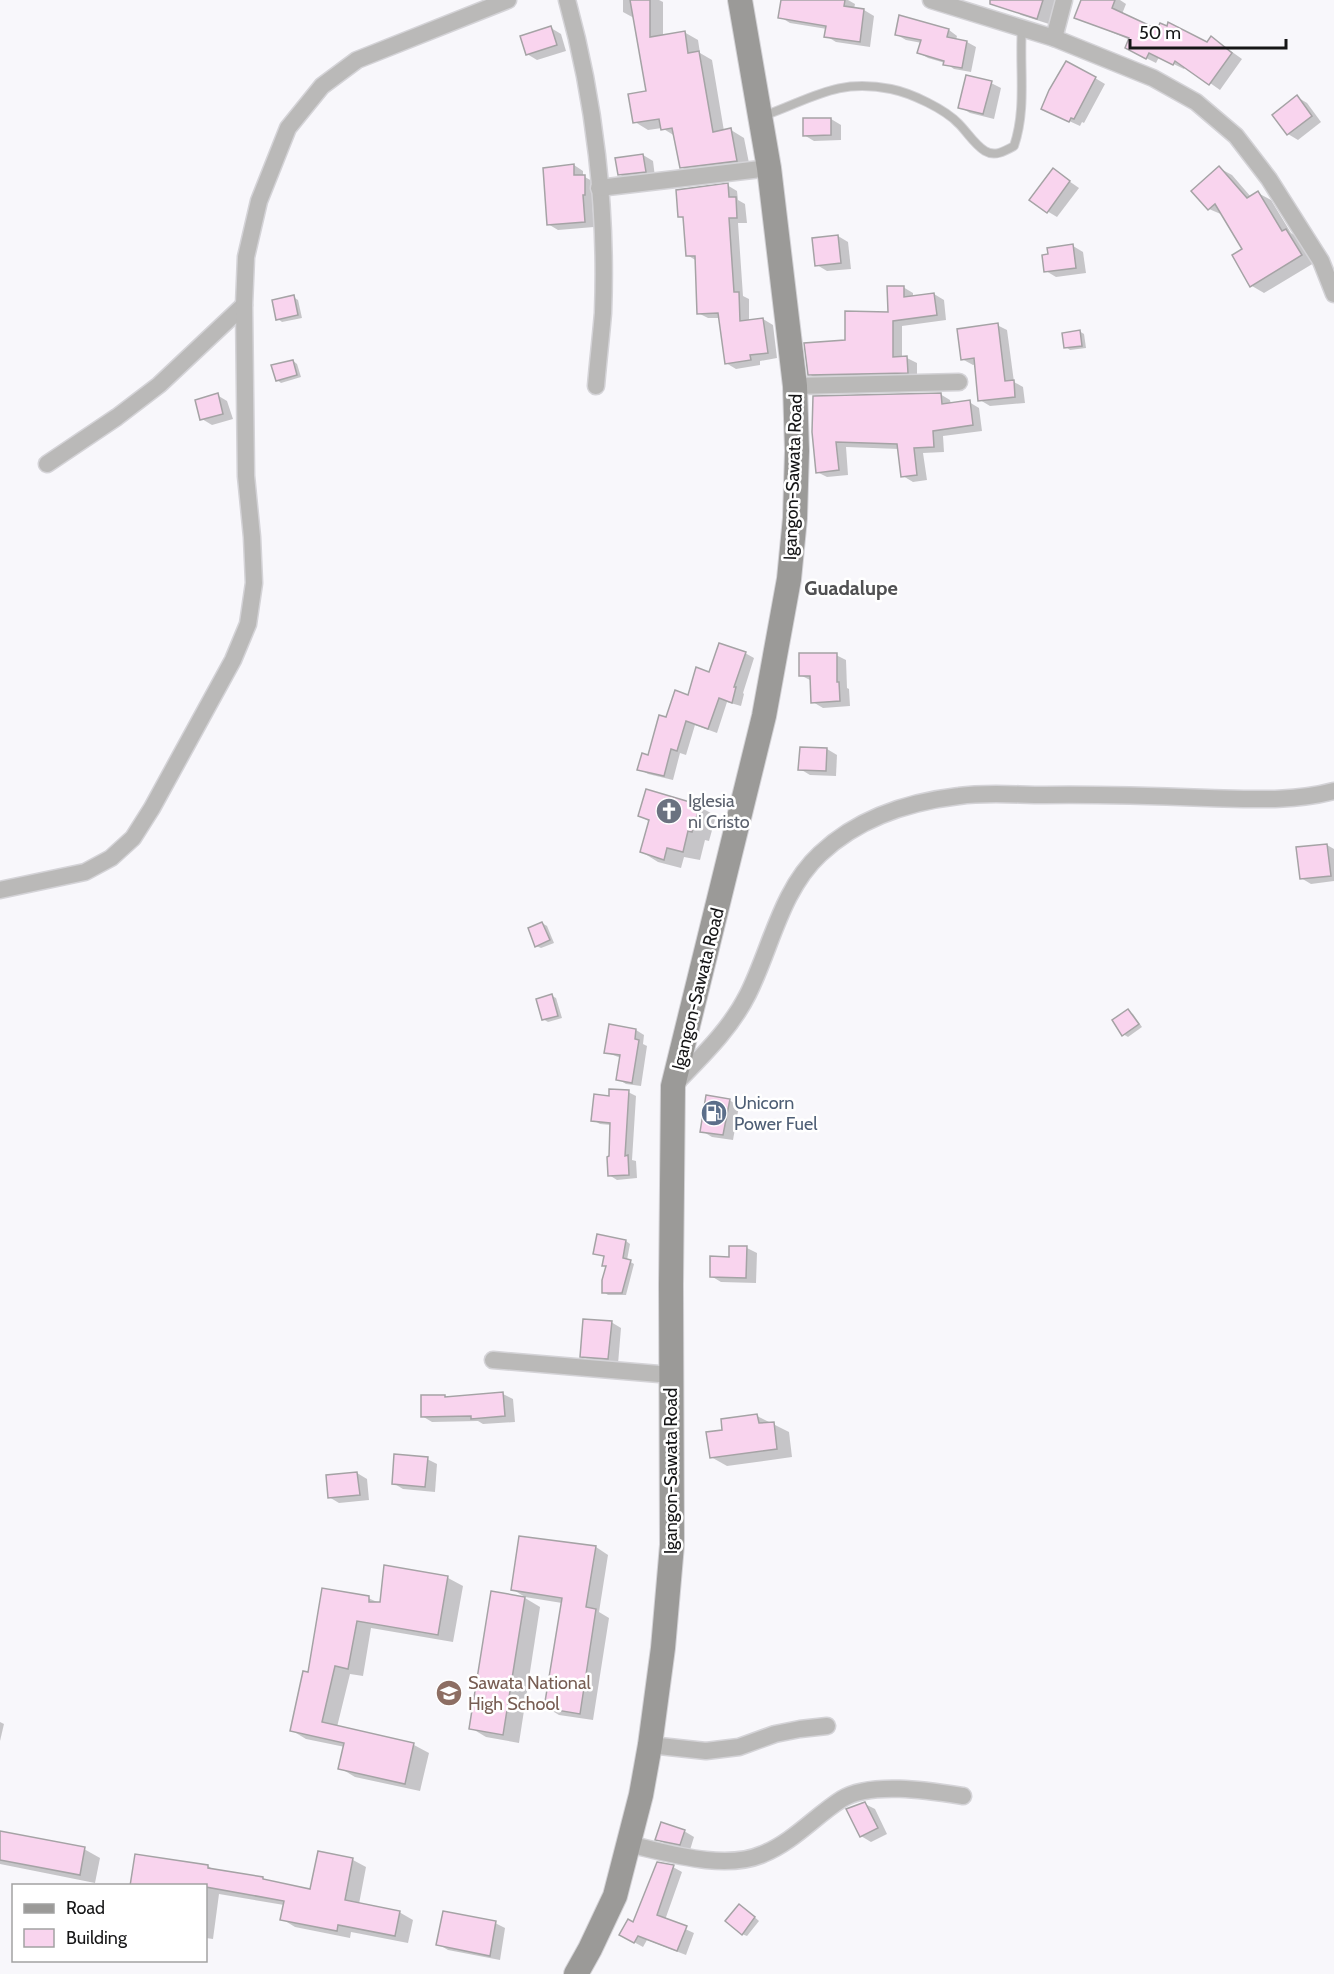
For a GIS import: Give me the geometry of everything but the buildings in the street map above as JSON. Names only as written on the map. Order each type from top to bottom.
[{"type":"main road","name":"Igangon-Sawata Road","points":[[576,1974],[615,1896],[641,1795],[650,1745],[663,1648],[672,1545],[674,1086],[747,789],[777,653],[789,579],[795,518],[797,451],[795,386],[769,168],[740,0]]},
{"type":"street","points":[[0,890],[85,872],[111,858],[133,838],[152,808],[233,660],[248,624],[254,583],[246,476],[244,305],[246,256],[259,201],[288,128],[322,86],[357,60],[508,0]]},
{"type":"street","points":[[567,0],[584,71],[593,124],[599,188],[603,251],[603,313],[596,386]]},
{"type":"street","points":[[930,0],[1054,38],[1153,78],[1196,102],[1236,136],[1269,179],[1321,261],[1334,294]]},
{"type":"street","points":[[1054,38],[1064,0]]},
{"type":"street","points":[[599,188],[769,168]]},
{"type":"street","points":[[47,464],[117,417],[159,385],[244,305]]},
{"type":"street","points":[[795,386],[959,382]]},
{"type":"street","points":[[674,1086],[722,1035],[736,1015],[748,994],[792,891],[806,869],[818,855],[843,835],[870,818],[911,805],[960,795],[1094,794],[1293,799],[1334,791]]},
{"type":"street","points":[[493,1360],[672,1375]]},
{"type":"street","points":[[650,1745],[706,1751],[739,1747],[783,1732],[827,1726]]},
{"type":"street","points":[[628,1845],[710,1860],[736,1860],[763,1855],[844,1798],[864,1792],[897,1789],[926,1790],[963,1796]]},
{"type":"lane","points":[[760,117],[822,92],[845,86],[869,86],[893,90],[927,102],[957,122],[985,151],[999,154],[1014,146],[1020,130],[1023,104],[1020,76],[1022,27]]},
{"type":"place","name":"Iglesia ni Cristo","points":[[669,811]]},
{"type":"place","name":"Unicorn Power Fuel","points":[[714,1113]]},
{"type":"place","name":"Sawata National High School","points":[[449,1693]]},
{"type":"district","name":"Guadalupe","points":[[851,588]]}]
